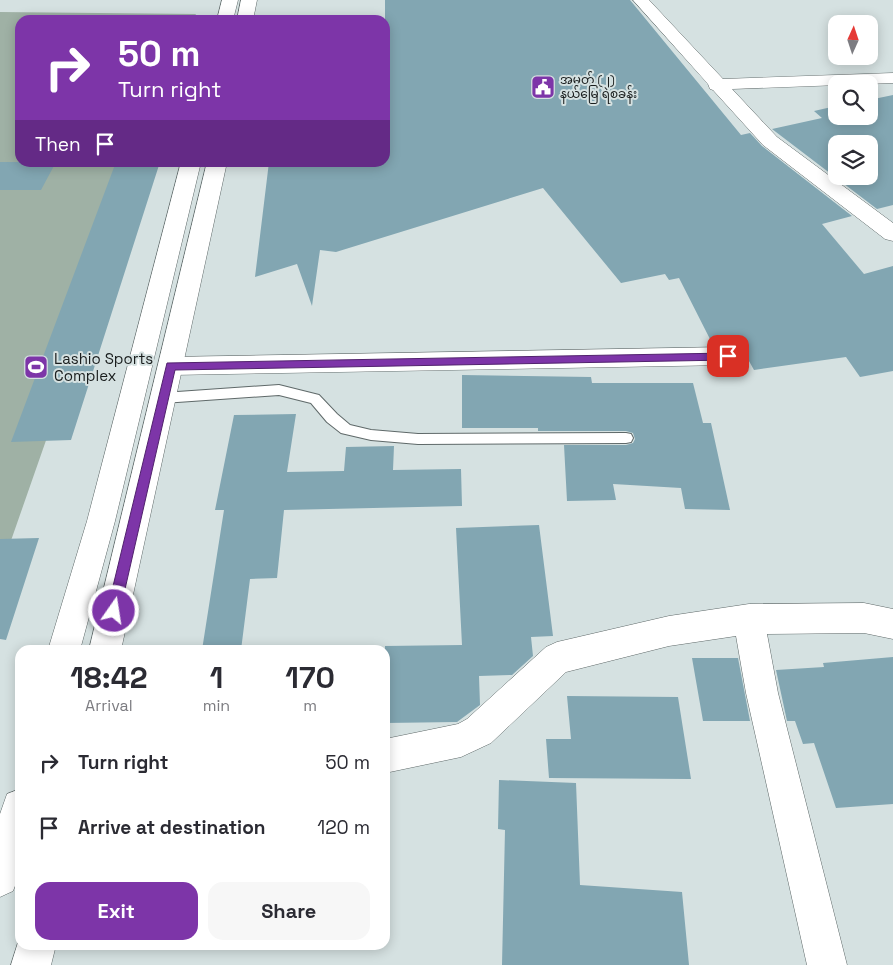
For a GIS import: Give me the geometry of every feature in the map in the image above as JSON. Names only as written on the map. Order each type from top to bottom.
[{"type":"street","points":[[226,15],[230,0]]},
{"type":"street","points":[[246,15],[249,0]]},
{"type":"street","points":[[641,0],[716,85],[770,141],[893,234]]},
{"type":"street","points":[[716,85],[826,79],[893,78]]},
{"type":"street","points":[[65,645],[101,521],[191,167]]},
{"type":"street","points":[[106,645],[216,167]]},
{"type":"street","points":[[171,366],[728,356]]},
{"type":"street","points":[[749,618],[762,693],[827,965]]},
{"type":"street","points":[[390,755],[461,740],[479,731],[557,658],[669,632],[749,618],[864,618],[893,624]]},
{"type":"street","points":[[0,878],[15,825]]},
{"type":"street","points":[[31,965],[35,950]]},
{"type":"lane","points":[[163,398],[270,391],[297,393],[315,399],[332,418],[346,429],[371,435],[418,439],[626,438]]},
{"type":"green space","name":"Lashio Sports Complex","points":[[0,12],[196,14],[15,15],[15,167],[142,167],[0,572]]},
{"type":"building","points":[[385,0],[630,0],[741,135],[750,133],[762,146],[852,216],[822,224],[864,274],[893,266],[893,371],[860,377],[846,357],[754,370],[744,352],[741,353],[737,347],[713,345],[679,278],[669,280],[665,274],[621,283],[543,188],[336,252],[320,250],[312,306],[297,264],[255,277],[268,167],[390,167],[390,15],[385,15]]},
{"type":"building","points":[[893,95],[893,205],[877,209],[846,185],[878,185],[878,135],[828,135],[828,172],[772,129],[822,118],[814,111],[828,108],[828,125],[878,125],[878,98]]},
{"type":"building","points":[[0,162],[15,162],[15,167],[53,167],[41,190],[0,190]]},
{"type":"building","points":[[114,167],[158,167],[71,440],[11,442]]},
{"type":"building","points":[[462,375],[591,377],[592,383],[693,383],[703,423],[711,423],[730,510],[685,509],[681,488],[613,484],[616,500],[567,501],[564,445],[626,445],[633,443],[635,439],[633,433],[626,431],[538,431],[538,428],[462,428]]},
{"type":"building","points":[[296,414],[287,472],[344,471],[346,447],[394,446],[393,470],[461,469],[462,506],[284,510],[277,578],[250,579],[242,645],[203,645],[224,510],[215,510],[234,415]]},
{"type":"building","points":[[539,525],[553,636],[531,637],[533,656],[512,675],[479,676],[480,705],[457,722],[390,723],[390,646],[462,645],[456,528]]},
{"type":"building","points":[[39,538],[6,640],[0,639],[0,539]]},
{"type":"building","points":[[893,657],[893,804],[836,808],[814,743],[803,744],[795,721],[787,721],[776,670],[824,667],[823,663]]},
{"type":"building","points":[[692,658],[738,658],[750,721],[703,721]]},
{"type":"building","points":[[567,696],[678,697],[691,779],[549,778],[546,739],[571,739]]},
{"type":"building","points":[[499,780],[576,783],[580,885],[682,892],[689,965],[502,965],[505,830],[498,829]]},
{"type":"place","name":"အမှတ် (၂) နယ်မြေ ရဲစခန်း","points":[[543,87]]},
{"type":"place","name":"Lashio Sports Complex","points":[[36,367]]},
{"type":"route","points":[[114,611],[171,366],[728,356]]}]
